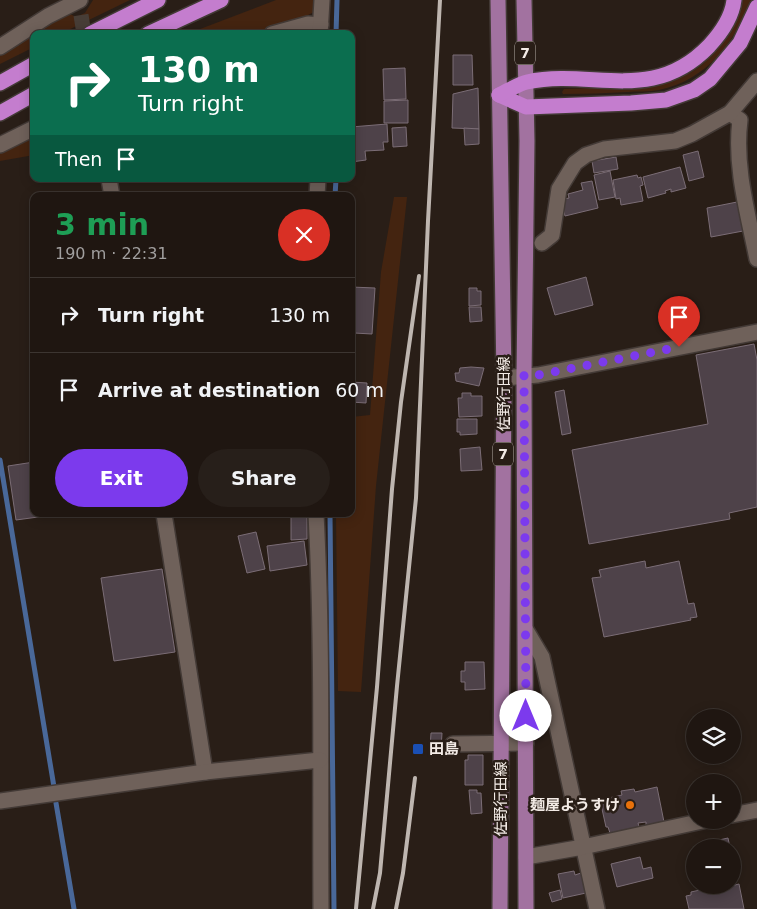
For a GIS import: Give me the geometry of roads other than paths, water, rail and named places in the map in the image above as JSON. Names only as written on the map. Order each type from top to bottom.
[{"type":"highway","points":[[98,30],[158,0]]},
{"type":"highway","points":[[157,30],[221,0]]},
{"type":"highway","points":[[499,95],[525,82],[564,78],[621,82],[652,79],[678,70],[701,54],[721,33],[734,0]]},
{"type":"highway","points":[[499,95],[526,107],[640,103],[666,100],[694,90],[710,79],[740,43],[757,6]]},
{"type":"highway","points":[[0,83],[30,66]]},
{"type":"highway","points":[[0,114],[30,96]]},
{"type":"main road","name":"佐野行田線","points":[[498,0],[504,378],[500,909]]},
{"type":"main road","name":"佐野行田線","points":[[524,0],[527,141],[524,375],[526,909]]},
{"type":"street","points":[[286,30],[308,24],[320,29],[322,0]]},
{"type":"street","points":[[0,47],[48,16],[79,4]]},
{"type":"street","points":[[542,243],[552,236],[559,189],[575,163],[586,155],[604,149],[675,141],[711,125],[730,113],[757,81]]},
{"type":"street","points":[[730,113],[740,120],[738,135],[742,186],[757,260]]},
{"type":"street","points":[[0,145],[30,130]]},
{"type":"street","points":[[504,378],[538,375],[757,332]]},
{"type":"street","points":[[164,517],[206,772]]},
{"type":"street","points":[[316,517],[322,699],[320,760],[321,909]]},
{"type":"street","points":[[526,630],[542,657],[596,909]]},
{"type":"street","points":[[454,744],[526,743]]},
{"type":"street","points":[[0,802],[206,772],[320,760]]},
{"type":"street","points":[[741,813],[757,810]]},
{"type":"street","points":[[526,857],[583,847],[686,825]]},
{"type":"waterway","points":[[336,30],[337,0]]},
{"type":"waterway","points":[[335,192],[336,182]]},
{"type":"waterway","points":[[0,460],[54,787]]},
{"type":"waterway","points":[[330,517],[334,909]]},
{"type":"waterway","points":[[56,803],[74,909]]},
{"type":"tunnel","points":[[81,15],[83,30]]},
{"type":"railway","points":[[373,909],[380,873],[416,498],[440,0]]},
{"type":"railway","points":[[356,909],[377,687],[392,489],[401,402],[419,276]]},
{"type":"railway","points":[[396,909],[403,873],[415,778]]},
{"type":"place","name":"田島","points":[[418,749]]},
{"type":"place","name":"麺屋ようすけ","points":[[630,805]]}]
